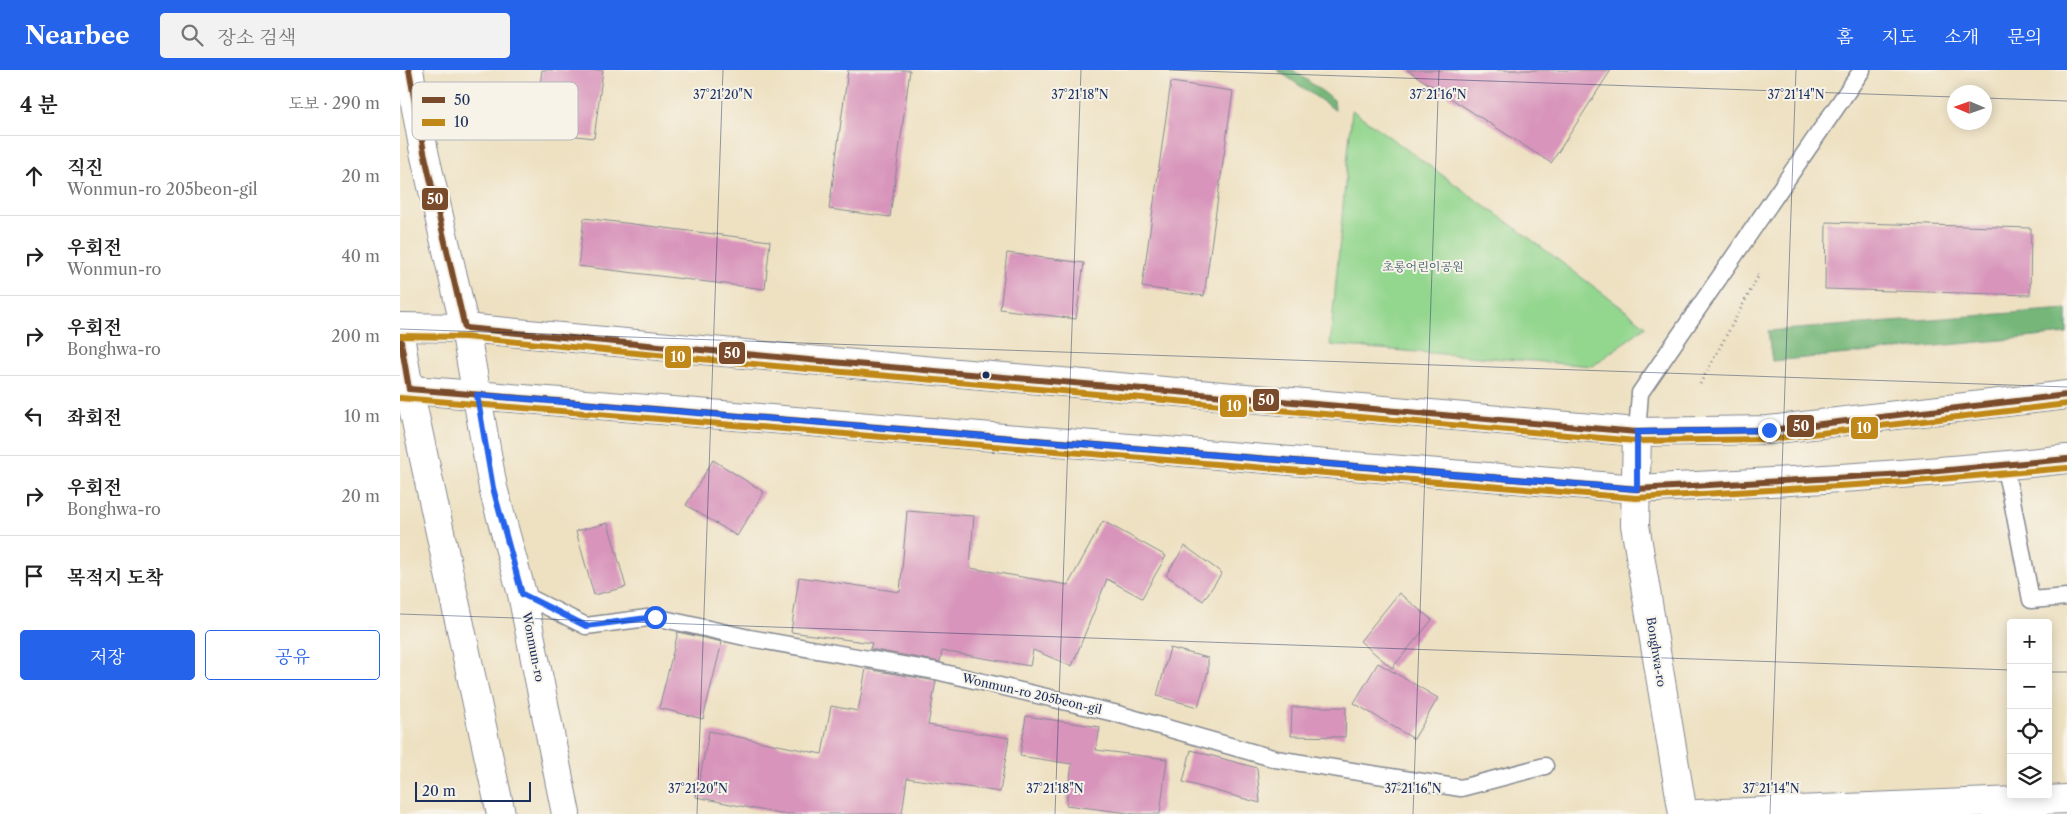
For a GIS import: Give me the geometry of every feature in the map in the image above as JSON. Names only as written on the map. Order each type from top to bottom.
[{"type":"street","name":"Wonmun-ro","points":[[409,70],[412,86]]},
{"type":"street","name":"Wonmun-ro","points":[[422,140],[465,328],[493,488],[522,594],[566,814]]},
{"type":"street","points":[[400,327],[465,328],[1637,432],[1769,430],[2067,394]]},
{"type":"street","points":[[400,336],[405,389],[501,814]]},
{"type":"street","points":[[405,389],[1637,489],[1771,483],[2004,466],[2067,459]]},
{"type":"street","name":"Bonghwa-ro","points":[[1637,432],[1635,525],[1683,814]]},
{"type":"street","points":[[1698,814],[2067,799]]},
{"type":"lane","points":[[1637,432],[1640,393],[1862,70]]},
{"type":"lane","points":[[2004,466],[2031,600],[2067,597]]},
{"type":"lane","name":"Wonmun-ro 205beon-gil","points":[[522,594],[586,626],[655,617],[749,638],[945,674],[1114,713],[1276,759],[1461,788],[1544,766]]},
{"type":"path","points":[[1700,384],[1759,275],[1734,257]]},
{"type":"green space","points":[[1277,70],[1293,70],[1334,100],[1335,110]]},
{"type":"green space","name":"초롱어린이공원","points":[[1352,110],[1528,237],[1646,326],[1593,366],[1330,345]]},
{"type":"green space","points":[[2067,309],[2067,334],[1772,361],[1768,331]]},
{"type":"building","points":[[542,70],[603,70],[594,138],[578,136],[578,82],[540,82]]},
{"type":"building","points":[[848,70],[910,70],[890,217],[829,209]]},
{"type":"building","points":[[1407,70],[1611,70],[1551,163]]},
{"type":"building","points":[[1171,82],[1233,91],[1204,296],[1142,287]]},
{"type":"building","points":[[584,218],[770,241],[765,289],[578,266]]},
{"type":"building","points":[[1826,222],[2031,228],[2030,295],[1825,289]]},
{"type":"building","points":[[1007,253],[1084,263],[1076,319],[1000,309]]},
{"type":"building","points":[[713,460],[764,492],[737,536],[686,505]]},
{"type":"building","points":[[907,511],[974,516],[970,568],[1068,585],[1103,521],[1166,556],[1142,598],[1107,579],[1072,666],[1033,650],[1030,666],[942,651],[940,662],[870,649],[872,643],[791,632],[799,577],[900,592]]},
{"type":"building","points":[[608,523],[626,587],[594,595],[576,531]]},
{"type":"building","points":[[1185,546],[1222,573],[1203,601],[1166,575]]},
{"type":"building","points":[[1399,593],[1432,620],[1392,668],[1360,641]]},
{"type":"building","points":[[678,632],[722,642],[703,719],[659,708]]},
{"type":"building","points":[[1170,648],[1208,658],[1208,671],[1198,707],[1157,696]]},
{"type":"building","points":[[1378,663],[1438,698],[1414,739],[1354,703]]},
{"type":"building","points":[[866,669],[936,681],[928,725],[1009,738],[1000,792],[907,778],[902,814],[780,814],[696,797],[709,731],[822,754],[831,706],[858,711]]},
{"type":"building","points":[[1292,707],[1346,707],[1345,737],[1291,736]]},
{"type":"building","points":[[1026,716],[1100,727],[1096,750],[1167,759],[1160,814],[1136,814],[1066,805],[1072,764],[1020,756]]},
{"type":"building","points":[[1191,750],[1257,768],[1260,803],[1183,782]]},
{"type":"transit line","name":"50","points":[[409,70],[412,86]]},
{"type":"transit line","name":"50","points":[[422,140],[465,328]]},
{"type":"transit line","name":"50","points":[[465,328],[1637,432],[1769,430],[2067,395]]},
{"type":"transit line","name":"50","points":[[400,336],[409,389]]},
{"type":"transit line","name":"10","points":[[400,336],[465,337],[808,369],[1636,441],[1770,439],[2067,404]]},
{"type":"transit line","name":"50","points":[[409,389],[1637,489],[1906,474],[2067,459]]},
{"type":"transit line","name":"10","points":[[400,398],[1636,498],[1906,482],[2067,468]]},
{"type":"route","points":[[655,617],[586,626],[522,594],[493,488],[477,395],[1637,489],[1637,432],[1769,430]]}]
